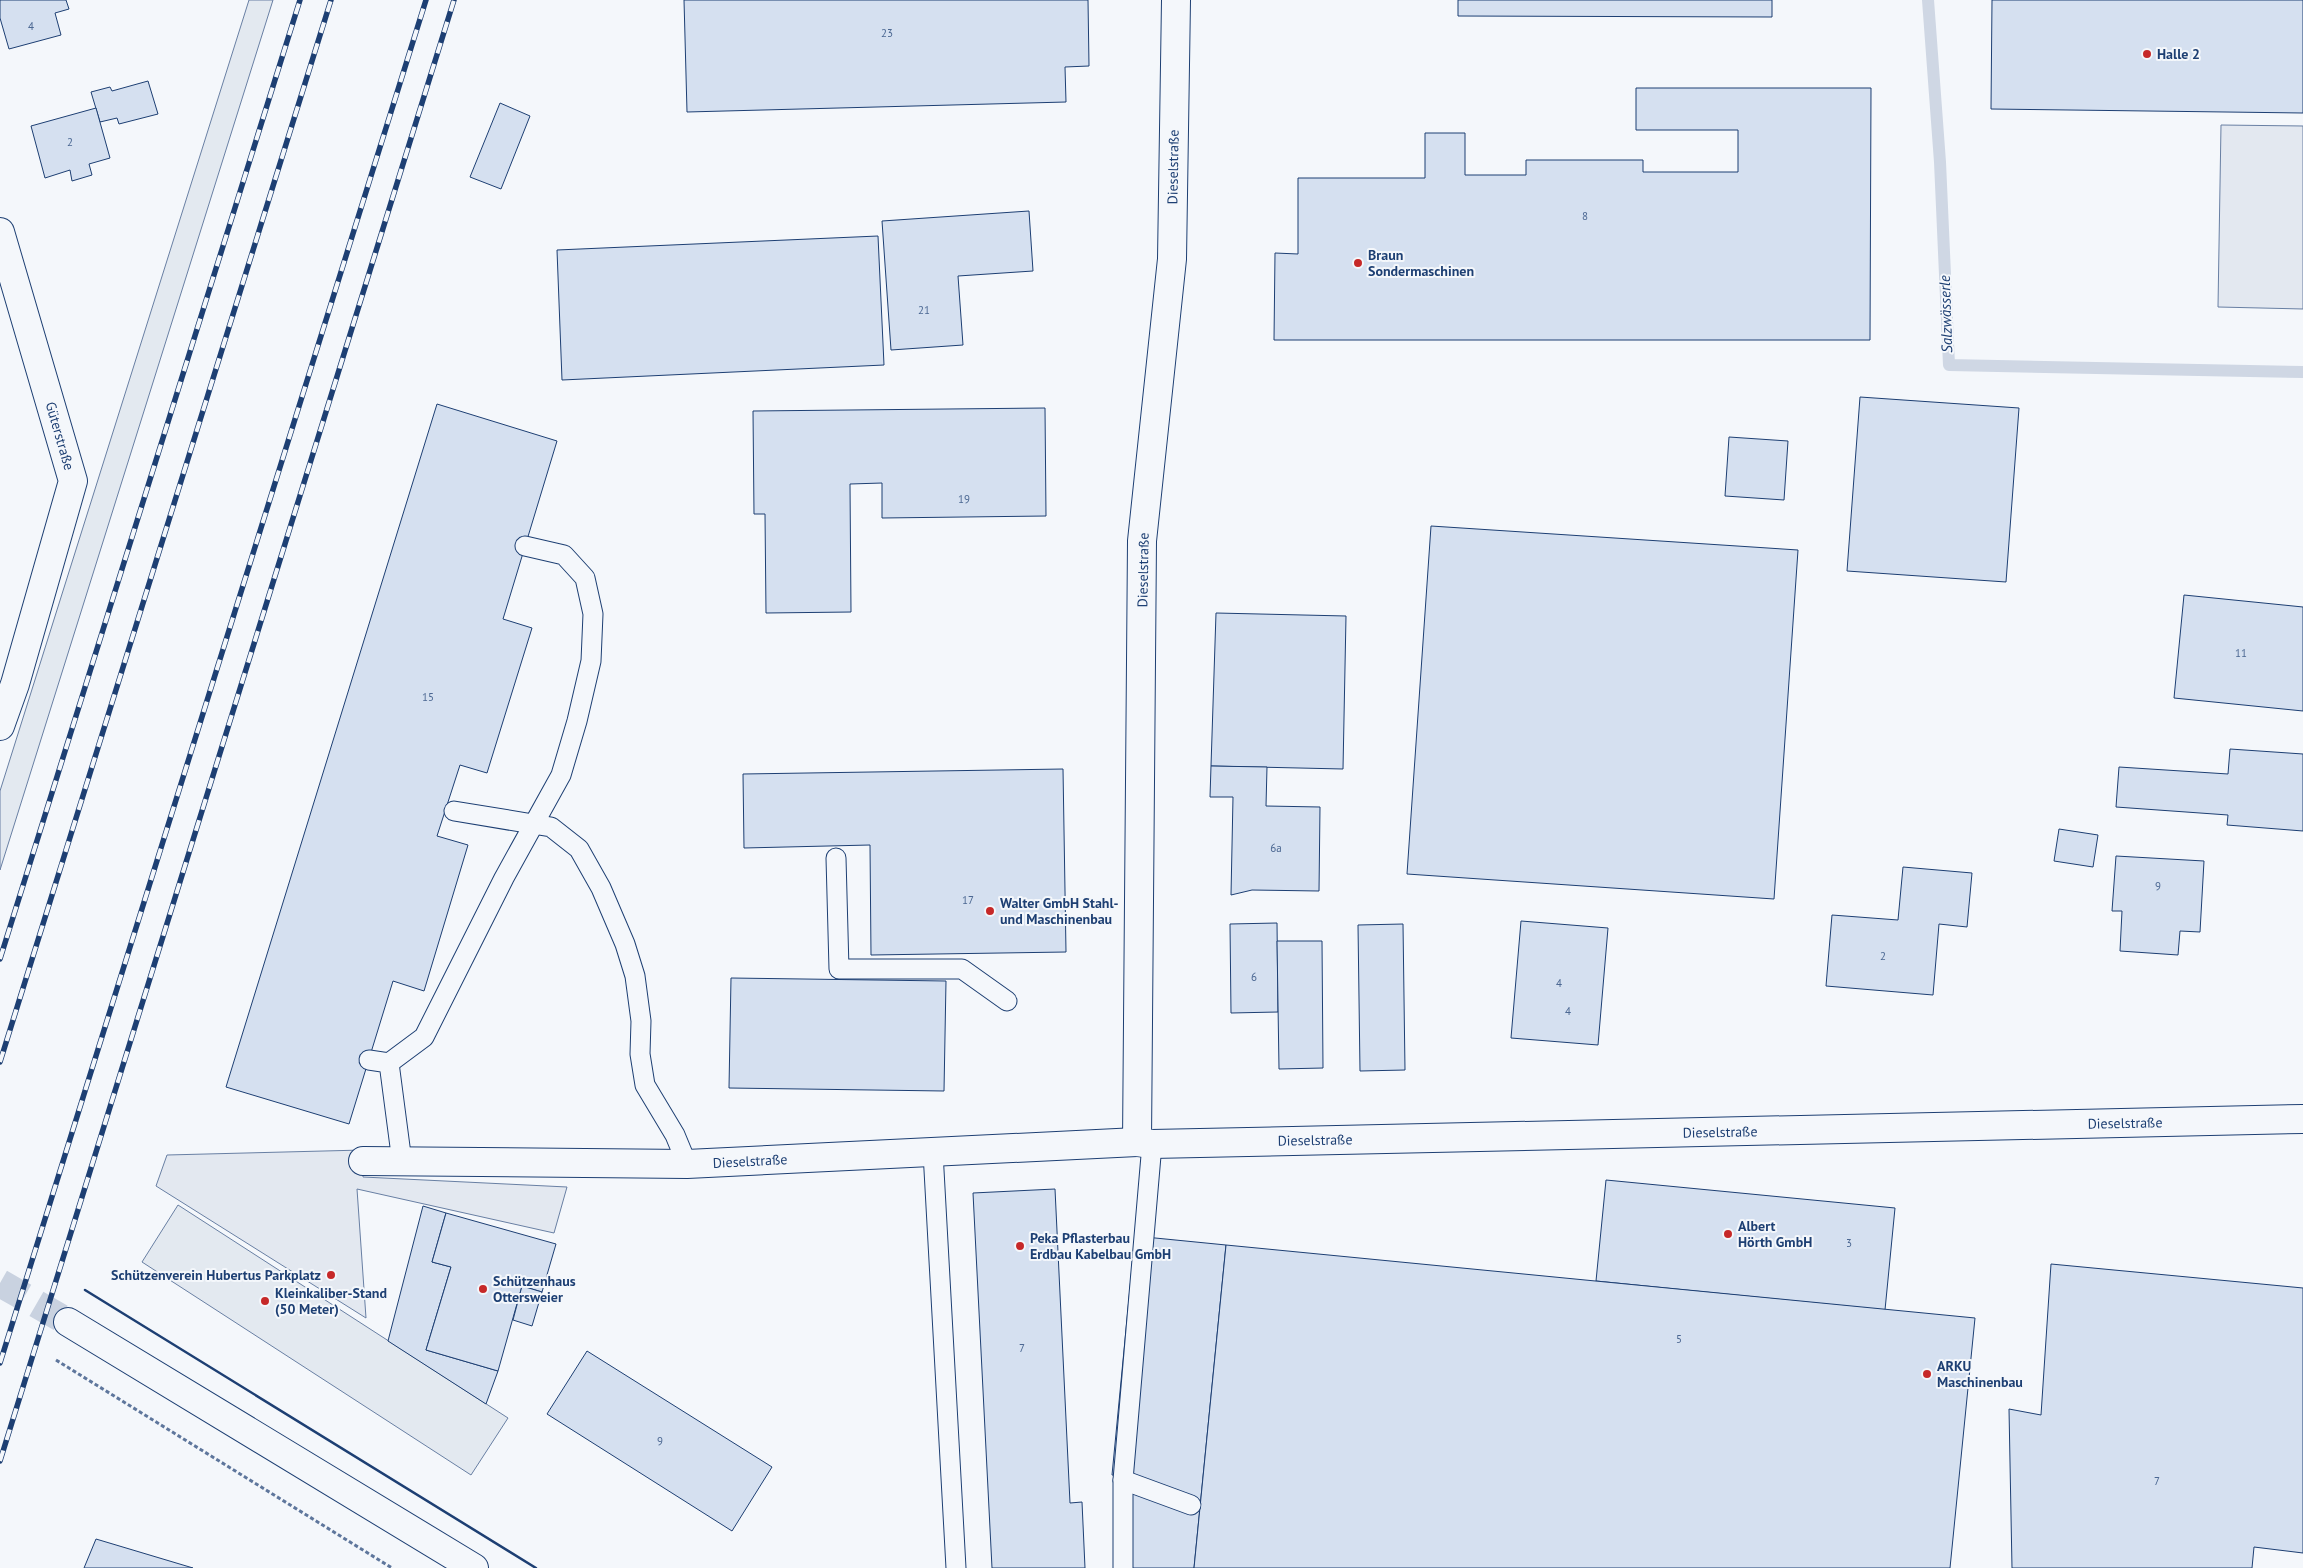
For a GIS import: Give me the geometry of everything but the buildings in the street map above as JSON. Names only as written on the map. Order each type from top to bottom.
[{"type":"street","name":"Dieselstraße","points":[[1144,1143],[1142,541],[1172,259],[1176,0]]},
{"type":"street","name":"Güterstraße","points":[[0,232],[73,481],[16,684],[0,726]]},
{"type":"street","name":"Dieselstraße","points":[[363,1162],[687,1164],[1144,1143],[2303,1119]]},
{"type":"street","points":[[68,1322],[474,1568]]},
{"type":"lane","points":[[369,1060],[389,1063],[424,1037],[466,950],[561,775],[564,766],[591,661],[593,614],[584,578],[564,555],[526,546]]},
{"type":"lane","points":[[454,811],[551,827],[579,849],[601,888],[625,944],[635,976],[641,1021],[640,1054],[645,1085],[676,1135],[687,1164]]},
{"type":"lane","points":[[836,858],[839,969],[962,970],[1007,1001]]},
{"type":"lane","points":[[389,1063],[402,1162]]},
{"type":"lane","points":[[1123,1568],[1123,1480],[1144,1143]]},
{"type":"lane","points":[[933,1152],[956,1568]]},
{"type":"lane","points":[[1123,1480],[1191,1505]]},
{"type":"path","points":[[56,1360],[392,1568]]},
{"type":"shaded area","points":[[249,0],[273,0],[0,870],[0,791]]},
{"type":"shaded area","points":[[2221,125],[2303,126],[2303,309],[2218,307]]},
{"type":"shaded area","name":"Schützenverein Hubertus Parkplatz","points":[[363,1150],[363,1177],[567,1187],[554,1233],[357,1189],[366,1318],[156,1186],[167,1155]]},
{"type":"shaded area","name":"Kleinkaliber-Stand (50 Meter)","points":[[178,1205],[508,1418],[471,1475],[142,1262]]},
{"type":"waterway","name":"Salzwässerle","points":[[1928,0],[1940,162],[1949,365],[2303,372]]},
{"type":"tunnel","points":[[0,1283],[68,1322]]},
{"type":"railway","points":[[0,959],[300,0]]},
{"type":"railway","points":[[0,1062],[331,0]]},
{"type":"railway","points":[[0,1363],[426,0]]},
{"type":"railway","points":[[0,1461],[454,0]]},
{"type":"wall","points":[[85,1290],[536,1568]]},
{"type":"place","name":"Halle 2","points":[[2147,54]]},
{"type":"place","name":"Braun Sondermaschinen","points":[[1358,263]]},
{"type":"place","name":"Walter GmbH Stahl- und Maschinenbau","points":[[990,911]]},
{"type":"place","name":"Albert Hörth GmbH","points":[[1728,1234]]},
{"type":"place","name":"Peka Pflasterbau Erdbau Kabelbau GmbH","points":[[1020,1246]]},
{"type":"place","name":"Schützenverein Hubertus Parkplatz","points":[[331,1275]]},
{"type":"place","name":"Schützenhaus Ottersweier","points":[[483,1289]]},
{"type":"place","name":"Kleinkaliber-Stand (50 Meter)","points":[[265,1301]]},
{"type":"place","name":"ARKU Maschinenbau","points":[[1927,1374]]}]
